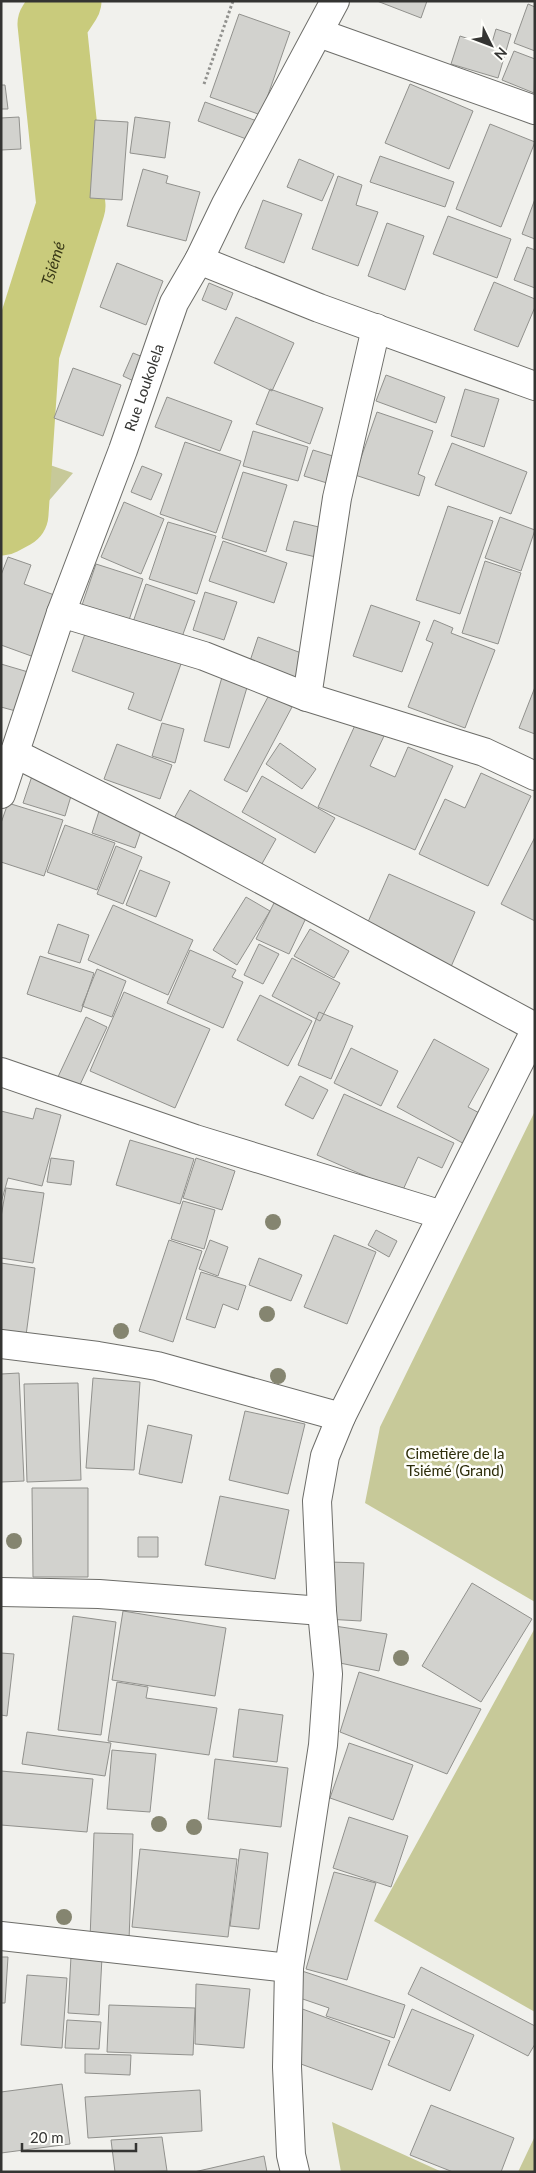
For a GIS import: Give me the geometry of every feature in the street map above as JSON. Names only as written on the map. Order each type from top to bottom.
[{"type":"street","name":"Rue Loukolela","points":[[1,794],[61,613],[123,450],[174,303],[199,260],[226,204],[335,1]]},
{"type":"street","points":[[319,33],[535,110]]},
{"type":"street","points":[[199,260],[320,308],[535,386]]},
{"type":"street","points":[[307,697],[337,498],[376,328]]},
{"type":"street","points":[[61,613],[204,656],[307,697],[484,752],[535,776]]},
{"type":"street","points":[[14,753],[184,838],[535,1027]]},
{"type":"street","points":[[294,2172],[291,2155],[286,2067],[289,1968],[323,1745],[328,1674],[322,1611],[317,1501],[326,1456],[340,1417],[535,1031]]},
{"type":"street","points":[[1,1072],[195,1139],[442,1215]]},
{"type":"street","points":[[1,1344],[98,1356],[157,1366],[340,1417]]},
{"type":"street","points":[[1,1592],[98,1594],[322,1611]]},
{"type":"street","points":[[1,1936],[289,1968]]},
{"type":"path","points":[[204,84],[233,1]]},
{"type":"green space","points":[[1,448],[73,473],[1,556]]},
{"type":"green space","name":"Cimetière de la Tsiémé (Grand)","points":[[535,1111],[535,1602],[365,1503],[380,1427]]},
{"type":"green space","points":[[535,1628],[535,2012],[374,1921]]},
{"type":"green space","points":[[332,2122],[442,2172],[341,2172]]},
{"type":"green space","points":[[535,2136],[535,2172],[518,2172]]},
{"type":"building","points":[[377,1],[427,1],[421,18]]},
{"type":"building","points":[[528,4],[535,7],[535,51],[514,43]]},
{"type":"building","points":[[239,14],[290,32],[261,115],[210,97]]},
{"type":"building","points":[[496,29],[511,34],[498,78],[451,64],[460,36],[491,46]]},
{"type":"building","points":[[514,51],[535,59],[534,93],[502,80]]},
{"type":"building","points":[[410,84],[473,111],[449,169],[385,143]]},
{"type":"building","points":[[1,85],[5,85],[8,109],[1,109]]},
{"type":"building","points":[[205,102],[265,124],[257,143],[198,121]]},
{"type":"building","points":[[19,117],[21,149],[1,150],[1,118]]},
{"type":"building","points":[[135,117],[170,122],[165,158],[130,153]]},
{"type":"building","points":[[95,120],[128,122],[122,200],[90,198]]},
{"type":"building","points":[[490,124],[535,142],[501,227],[456,209]]},
{"type":"building","points":[[380,156],[454,182],[445,207],[370,182]]},
{"type":"building","points":[[299,159],[334,174],[322,201],[287,187]]},
{"type":"building","points":[[143,169],[168,176],[166,183],[200,192],[186,241],[127,226]]},
{"type":"building","points":[[338,176],[362,185],[356,205],[378,212],[358,266],[312,249]]},
{"type":"building","points":[[535,199],[535,239],[522,234]]},
{"type":"building","points":[[263,200],[302,214],[284,263],[245,248]]},
{"type":"building","points":[[448,216],[511,239],[497,278],[433,254]]},
{"type":"building","points":[[387,223],[424,236],[405,290],[368,276]]},
{"type":"building","points":[[527,247],[535,250],[535,288],[514,280]]},
{"type":"building","points":[[117,263],[163,281],[146,325],[100,307]]},
{"type":"building","points":[[494,282],[535,299],[535,307],[518,347],[474,330]]},
{"type":"building","points":[[209,283],[233,293],[226,310],[202,300]]},
{"type":"building","points":[[236,317],[294,343],[272,391],[214,363]]},
{"type":"building","points":[[133,353],[153,361],[142,385],[123,376]]},
{"type":"building","points":[[73,368],[121,385],[103,436],[54,418]]},
{"type":"building","points":[[386,375],[445,397],[436,423],[376,401]]},
{"type":"building","points":[[270,389],[323,408],[310,444],[256,424]]},
{"type":"building","points":[[465,389],[499,399],[484,447],[451,436]]},
{"type":"building","points":[[167,397],[232,421],[220,451],[155,427]]},
{"type":"building","points":[[377,412],[433,431],[418,474],[425,477],[419,496],[355,475]]},
{"type":"building","points":[[253,431],[308,447],[298,481],[243,466]]},
{"type":"building","points":[[185,442],[241,461],[216,533],[160,514]]},
{"type":"building","points":[[452,443],[527,472],[511,514],[435,485]]},
{"type":"building","points":[[313,450],[336,457],[327,483],[304,476]]},
{"type":"building","points":[[142,466],[162,474],[151,500],[131,492]]},
{"type":"building","points":[[243,472],[287,485],[266,552],[222,538]]},
{"type":"building","points":[[124,502],[164,519],[141,574],[101,557]]},
{"type":"building","points":[[448,506],[493,521],[460,614],[416,600]]},
{"type":"building","points":[[500,517],[535,530],[521,571],[485,558]]},
{"type":"building","points":[[294,521],[327,529],[320,558],[286,550]]},
{"type":"building","points":[[168,522],[216,536],[197,594],[149,579]]},
{"type":"building","points":[[223,541],[287,563],[274,603],[209,581]]},
{"type":"building","points":[[8,557],[31,565],[24,584],[57,596],[34,657],[1,645],[1,575]]},
{"type":"building","points":[[485,561],[521,573],[498,644],[462,633]]},
{"type":"building","points":[[96,564],[143,579],[128,623],[81,608]]},
{"type":"building","points":[[146,584],[195,601],[178,648],[130,631]]},
{"type":"building","points":[[205,592],[237,602],[224,640],[193,630]]},
{"type":"building","points":[[371,605],[420,622],[402,672],[353,656]]},
{"type":"building","points":[[434,620],[453,628],[451,633],[495,650],[465,728],[408,707],[433,643],[426,640]]},
{"type":"building","points":[[87,628],[182,661],[161,721],[128,709],[134,693],[72,671]]},
{"type":"building","points":[[258,637],[304,654],[294,683],[248,667]]},
{"type":"building","points":[[1,664],[35,674],[23,713],[1,707]]},
{"type":"building","points":[[222,677],[248,684],[229,748],[204,741]]},
{"type":"building","points":[[535,687],[535,734],[519,728]]},
{"type":"building","points":[[269,695],[292,707],[247,792],[224,780]]},
{"type":"building","points":[[162,723],[184,729],[175,763],[152,756]]},
{"type":"building","points":[[356,723],[384,736],[370,766],[395,777],[408,747],[453,766],[415,850],[318,807]]},
{"type":"building","points":[[280,743],[316,769],[302,789],[266,764]]},
{"type":"building","points":[[117,744],[172,765],[160,799],[104,779]]},
{"type":"building","points":[[33,773],[74,786],[65,816],[23,803]]},
{"type":"building","points":[[481,773],[531,796],[488,886],[419,854],[445,799],[465,808]]},
{"type":"building","points":[[262,776],[335,818],[315,853],[242,812]]},
{"type":"building","points":[[190,790],[276,839],[255,876],[169,827]]},
{"type":"building","points":[[8,803],[63,820],[44,876],[1,862],[1,823]]},
{"type":"building","points":[[100,808],[144,822],[135,848],[92,833]]},
{"type":"building","points":[[65,825],[115,843],[97,890],[47,872]]},
{"type":"building","points":[[535,837],[535,921],[501,904]]},
{"type":"building","points":[[116,846],[142,857],[123,904],[97,894]]},
{"type":"building","points":[[140,870],[170,882],[156,917],[126,905]]},
{"type":"building","points":[[389,874],[475,912],[450,969],[364,931]]},
{"type":"building","points":[[246,897],[270,911],[237,965],[213,950]]},
{"type":"building","points":[[274,903],[306,918],[289,954],[256,939]]},
{"type":"building","points":[[113,905],[193,940],[168,995],[88,960]]},
{"type":"building","points":[[58,924],[89,935],[80,963],[48,953]]},
{"type":"building","points":[[310,929],[349,951],[334,978],[294,956]]},
{"type":"building","points":[[259,944],[279,954],[263,984],[244,975]]},
{"type":"building","points":[[190,950],[236,970],[232,977],[243,982],[223,1028],[167,1003]]},
{"type":"building","points":[[40,956],[94,973],[81,1012],[27,994]]},
{"type":"building","points":[[292,958],[340,983],[320,1021],[272,996]]},
{"type":"building","points":[[97,969],[126,981],[112,1017],[82,1006]]},
{"type":"building","points":[[124,992],[210,1029],[175,1108],[90,1071]]},
{"type":"building","points":[[260,995],[312,1021],[288,1066],[237,1040]]},
{"type":"building","points":[[319,1012],[353,1026],[331,1079],[298,1065]]},
{"type":"building","points":[[86,1017],[107,1027],[78,1089],[57,1079]]},
{"type":"building","points":[[434,1039],[489,1069],[468,1107],[485,1116],[468,1146],[397,1107]]},
{"type":"building","points":[[351,1048],[398,1071],[381,1106],[334,1083]]},
{"type":"building","points":[[300,1076],[328,1090],[313,1119],[285,1105]]},
{"type":"building","points":[[344,1094],[454,1143],[442,1168],[418,1157],[402,1192],[317,1155]]},
{"type":"building","points":[[36,1108],[61,1115],[42,1186],[8,1178],[1,1203],[1,1111],[33,1119]]},
{"type":"building","points":[[130,1140],[194,1159],[180,1204],[116,1185]]},
{"type":"building","points":[[51,1158],[74,1161],[71,1185],[47,1182]]},
{"type":"building","points":[[196,1158],[235,1171],[222,1210],[183,1198]]},
{"type":"building","points":[[6,1188],[44,1193],[33,1263],[1,1258],[1,1217]]},
{"type":"building","points":[[183,1201],[215,1210],[204,1249],[171,1239]]},
{"type":"building","points":[[376,1230],[397,1241],[389,1257],[368,1245]]},
{"type":"building","points":[[334,1235],[376,1252],[347,1324],[304,1307]]},
{"type":"building","points":[[169,1240],[202,1251],[173,1342],[139,1331]]},
{"type":"building","points":[[210,1240],[228,1247],[218,1276],[199,1269]]},
{"type":"building","points":[[259,1258],[302,1275],[291,1301],[249,1285]]},
{"type":"building","points":[[1,1263],[35,1268],[25,1343],[1,1340]]},
{"type":"building","points":[[201,1272],[246,1286],[238,1310],[223,1304],[215,1328],[186,1319]]},
{"type":"building","points":[[19,1373],[24,1481],[1,1482],[1,1374]]},
{"type":"building","points":[[93,1378],[140,1382],[134,1470],[86,1468]]},
{"type":"building","points":[[78,1383],[81,1480],[27,1482],[24,1384]]},
{"type":"building","points":[[245,1411],[305,1424],[288,1494],[229,1480]]},
{"type":"building","points":[[148,1425],[192,1435],[182,1483],[139,1474]]},
{"type":"building","points":[[32,1488],[88,1488],[88,1577],[33,1577]]},
{"type":"building","points":[[220,1496],[289,1510],[275,1579],[205,1565]]},
{"type":"building","points":[[138,1537],[158,1537],[158,1557],[138,1557]]},
{"type":"building","points":[[329,1562],[364,1563],[361,1621],[326,1619]]},
{"type":"building","points":[[472,1583],[532,1619],[481,1702],[422,1666]]},
{"type":"building","points":[[123,1611],[226,1628],[215,1696],[112,1680]]},
{"type":"building","points":[[73,1616],[116,1622],[101,1735],[58,1730]]},
{"type":"building","points":[[328,1625],[387,1634],[379,1671],[330,1661]]},
{"type":"building","points":[[1,1653],[14,1654],[7,1716],[1,1715]]},
{"type":"building","points":[[359,1672],[481,1709],[447,1774],[340,1732]]},
{"type":"building","points":[[117,1682],[148,1687],[146,1698],[217,1708],[209,1755],[108,1741]]},
{"type":"building","points":[[239,1709],[283,1715],[277,1762],[233,1757]]},
{"type":"building","points":[[27,1732],[111,1743],[105,1776],[22,1764]]},
{"type":"building","points":[[349,1743],[413,1765],[393,1820],[330,1798]]},
{"type":"building","points":[[112,1750],[156,1754],[150,1812],[107,1809]]},
{"type":"building","points":[[215,1759],[288,1768],[281,1827],[208,1819]]},
{"type":"building","points":[[1,1771],[93,1779],[87,1832],[1,1825]]},
{"type":"building","points":[[349,1817],[408,1836],[391,1887],[333,1868]]},
{"type":"building","points":[[94,1833],[133,1834],[129,1940],[90,1939]]},
{"type":"building","points":[[140,1849],[237,1859],[228,1937],[132,1927]]},
{"type":"building","points":[[240,1849],[268,1853],[259,1929],[230,1926]]},
{"type":"building","points":[[334,1872],[376,1883],[347,1980],[306,1969]]},
{"type":"building","points":[[71,1956],[102,1957],[99,2015],[68,2013]]},
{"type":"building","points":[[1,1957],[8,1957],[5,2003],[1,2003]]},
{"type":"building","points":[[421,1967],[535,2026],[535,2044],[528,2056],[408,1994]]},
{"type":"building","points":[[302,1971],[405,2005],[394,2038],[326,2016],[329,2008],[294,1996]]},
{"type":"building","points":[[27,1975],[67,1978],[62,2048],[21,2045]]},
{"type":"building","points":[[196,1984],[250,1989],[244,2048],[195,2044]]},
{"type":"building","points":[[109,2005],[195,2008],[193,2055],[107,2052]]},
{"type":"building","points":[[297,2007],[390,2041],[372,2090],[290,2060]]},
{"type":"building","points":[[412,2009],[474,2035],[450,2091],[388,2065]]},
{"type":"building","points":[[67,2020],[101,2022],[99,2049],[65,2048]]},
{"type":"building","points":[[85,2054],[131,2055],[130,2075],[85,2073]]},
{"type":"building","points":[[62,2084],[70,2144],[1,2153],[1,2092]]},
{"type":"building","points":[[200,2090],[202,2131],[88,2138],[85,2097]]},
{"type":"building","points":[[431,2105],[514,2138],[501,2172],[453,2172],[410,2155]]},
{"type":"building","points":[[162,2137],[167,2171],[115,2172],[111,2140]]},
{"type":"building","points":[[264,2156],[267,2172],[194,2172]]},
{"type":"waterway","name":"Tsiémé","points":[[1,521],[14,514],[25,352],[71,206],[52,24],[67,1]]}]
